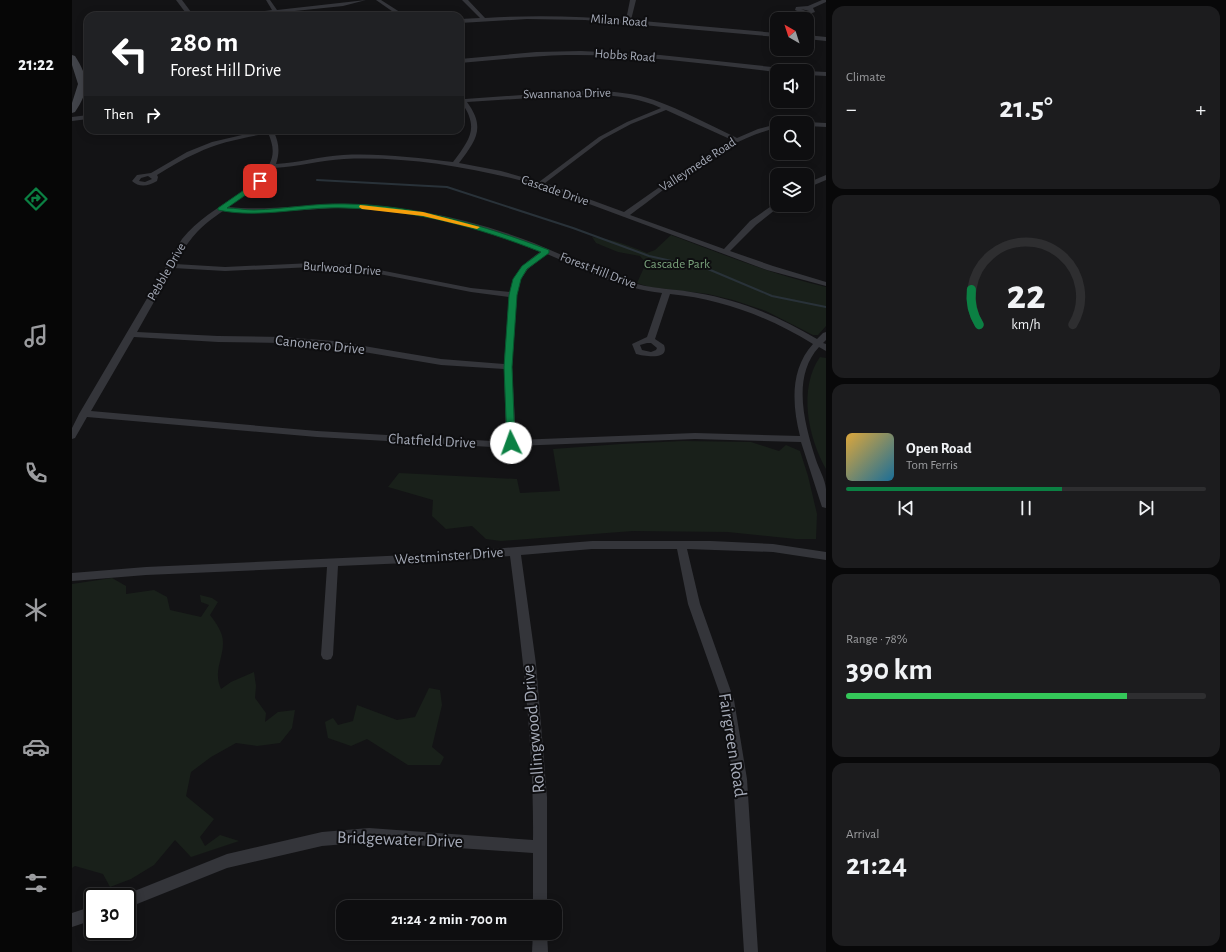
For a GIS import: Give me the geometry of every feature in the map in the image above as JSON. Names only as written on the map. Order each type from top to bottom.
[{"type":"main road","points":[[72,58],[80,71],[83,81],[82,89],[72,110]]},
{"type":"street","points":[[179,0],[188,12]]},
{"type":"street","points":[[268,0],[275,10]]},
{"type":"street","points":[[261,12],[343,4],[363,0]]},
{"type":"street","points":[[378,0],[397,12]]},
{"type":"street","points":[[465,0],[473,6],[482,20]]},
{"type":"street","points":[[628,21],[632,0]]},
{"type":"street","points":[[809,8],[825,0]]},
{"type":"street","name":"Milan Road","points":[[464,22],[559,17],[628,21],[770,33]]},
{"type":"street","points":[[814,38],[826,39]]},
{"type":"street","name":"Hobbs Road","points":[[464,62],[545,54],[580,53],[612,54],[770,69]]},
{"type":"street","points":[[814,73],[826,74]]},
{"type":"street","name":"Swannanoa Drive","points":[[464,99],[594,92],[634,96],[668,107],[738,140]]},
{"type":"street","points":[[455,164],[466,149],[475,128],[473,116],[464,103]]},
{"type":"street","points":[[540,184],[601,138],[668,107]]},
{"type":"street","points":[[72,119],[84,118]]},
{"type":"street","points":[[814,124],[826,125]]},
{"type":"street","name":"Valleymede Road","points":[[626,215],[681,173],[738,140],[770,128]]},
{"type":"street","points":[[152,175],[180,158],[206,146],[253,134]]},
{"type":"street","points":[[273,134],[277,151],[273,166]]},
{"type":"street","name":"Cascade Drive","points":[[273,166],[294,165],[358,156],[388,157],[455,164],[501,173],[540,184],[770,268],[826,284]]},
{"type":"street","name":"Pebble Drive","points":[[72,436],[186,238],[196,228],[260,181],[273,166]]},
{"type":"street","points":[[814,183],[826,177]]},
{"type":"street","name":"Forest Hill Drive","points":[[221,209],[253,212],[323,206],[346,206],[423,214],[464,223],[498,233],[633,285],[668,292],[706,296],[737,305],[781,323],[822,346]]},
{"type":"street","points":[[726,251],[753,223],[770,210]]},
{"type":"street","points":[[511,443],[508,367],[513,295],[517,279],[524,267],[546,251]]},
{"type":"street","name":"Burlwood Drive","points":[[170,266],[225,269],[313,265],[359,268],[471,290],[513,295]]},
{"type":"street","points":[[650,340],[668,292]]},
{"type":"street","name":"Canonero Drive","points":[[132,334],[218,339],[282,340],[334,344],[441,362],[508,367]]},
{"type":"street","points":[[826,335],[822,346],[808,355],[800,372],[798,401],[805,439],[826,504]]},
{"type":"street","name":"Chatfield Drive","points":[[84,414],[317,434],[492,444],[695,436],[805,439]]},
{"type":"street","name":"Westminster Drive","points":[[72,577],[146,571],[431,558],[592,545],[681,545],[773,548],[826,556]]},
{"type":"street","name":"Fairgreen Road","points":[[681,545],[694,604],[728,700],[740,779],[751,952]]},
{"type":"street","name":"Rollingwood Drive","points":[[515,552],[530,664],[540,797],[540,900]]},
{"type":"street","points":[[327,656],[333,563]]},
{"type":"street","name":"Bridgewater Drive","points":[[136,897],[227,861],[322,838],[369,836],[540,847]]},
{"type":"street","points":[[72,920],[84,916]]},
{"type":"street","points":[[540,940],[540,952]]},
{"type":"green space","name":"Cascade Park","points":[[671,235],[728,257],[826,287],[826,326],[818,335],[813,335],[766,311],[733,300],[708,294],[649,287],[637,283],[646,263],[640,256],[618,252],[596,243],[592,237],[620,243],[647,253],[655,250]]},
{"type":"green space","points":[[820,357],[826,358],[826,469],[814,443],[810,428],[807,398],[813,369]]},
{"type":"green space","points":[[683,441],[751,442],[779,451],[786,445],[800,451],[808,476],[817,514],[816,539],[796,539],[728,532],[633,531],[501,541],[486,539],[472,526],[446,529],[432,516],[433,500],[388,487],[399,473],[517,479],[520,493],[560,491],[553,449]]},
{"type":"green space","points":[[112,578],[126,586],[126,594],[154,590],[167,597],[170,610],[201,617],[209,605],[201,602],[200,595],[212,598],[218,602],[210,615],[219,628],[223,639],[223,649],[218,671],[221,689],[231,682],[254,672],[256,686],[255,698],[266,713],[265,722],[278,712],[295,710],[292,728],[280,743],[257,746],[236,743],[211,757],[191,772],[186,796],[214,819],[200,837],[205,846],[220,835],[239,841],[191,857],[175,840],[154,865],[131,879],[110,887],[103,874],[75,866],[72,868],[72,584]]},
{"type":"green space","points":[[429,688],[440,690],[442,705],[432,747],[444,757],[440,765],[408,765],[367,739],[351,746],[328,738],[325,722],[333,718],[338,725],[353,721],[357,705],[397,720],[415,717]]},
{"type":"waterway","points":[[317,180],[447,187],[573,228],[649,256],[708,269],[772,296],[826,307]]},
{"type":"slow traffic","points":[[362,207],[423,214],[477,227]]},
{"type":"route","points":[[260,181],[221,209],[253,212],[323,206],[371,207],[423,214],[464,223],[498,233],[546,251],[524,267],[517,279],[513,295],[508,367],[511,443]]}]
